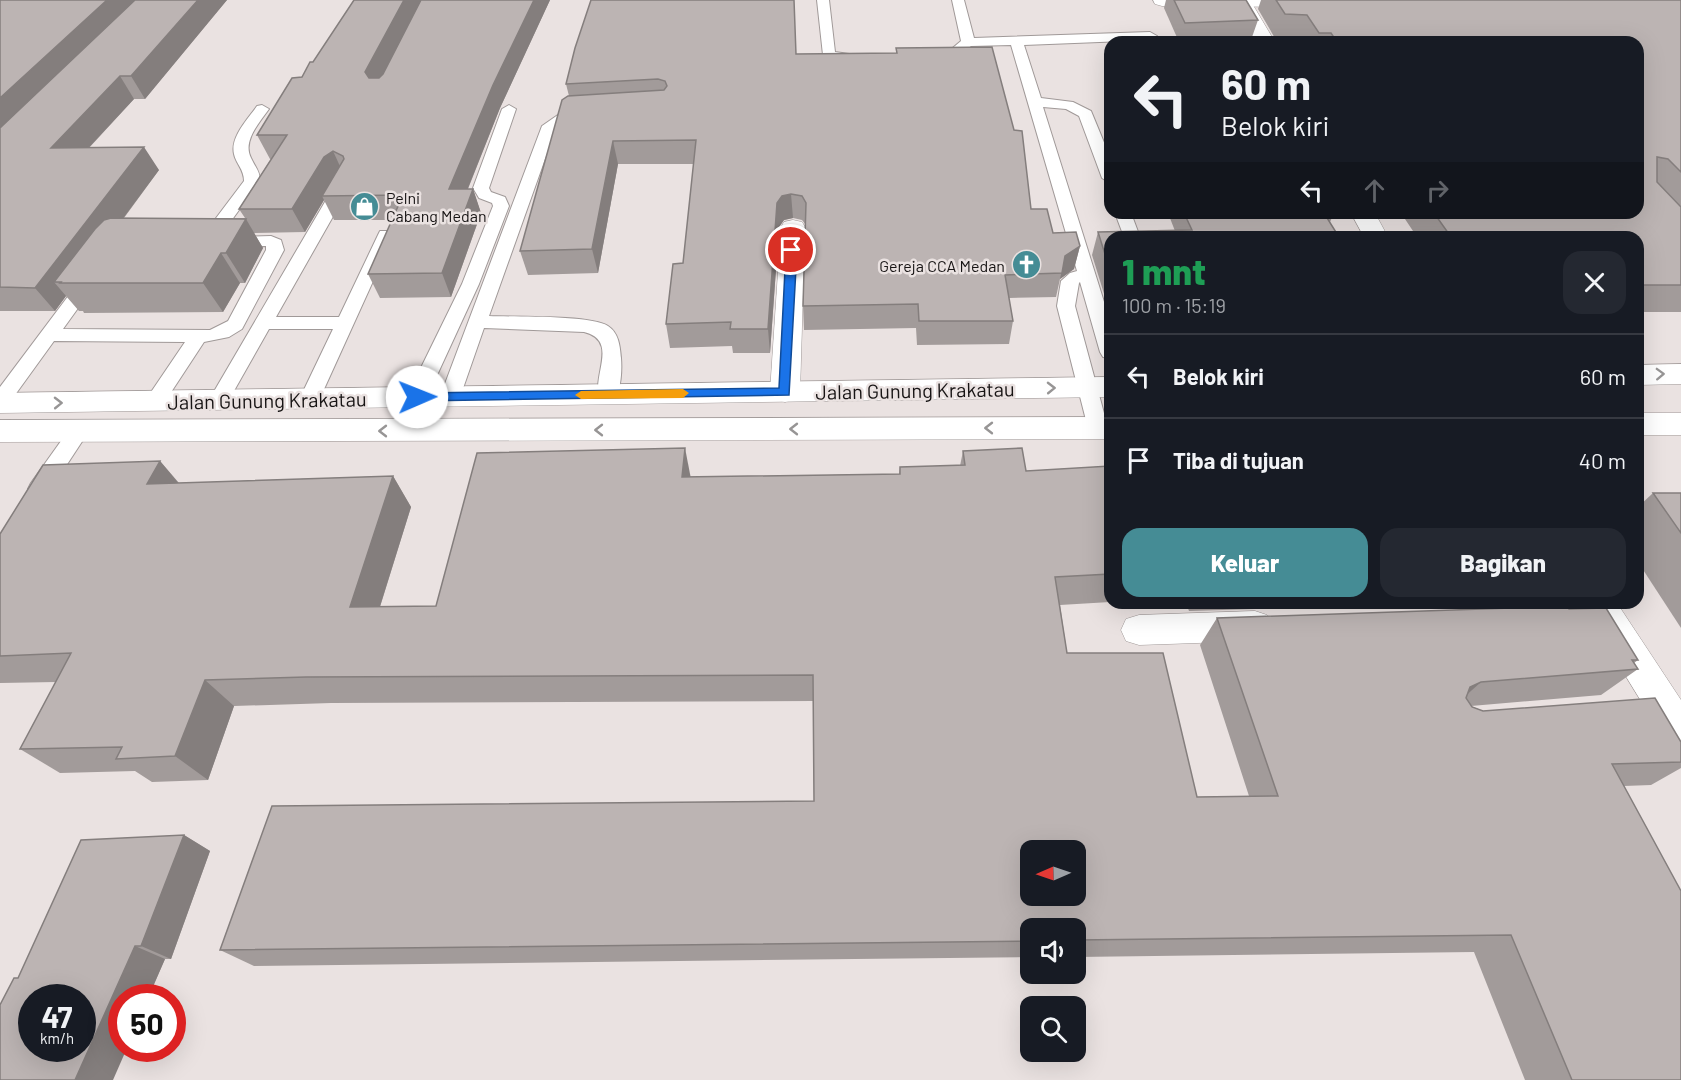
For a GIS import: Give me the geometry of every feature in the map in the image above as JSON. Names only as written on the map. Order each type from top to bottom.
[{"type":"main road","points":[[1162,0],[1325,1]]},
{"type":"main road","points":[[1242,0],[1262,36]]},
{"type":"main road","points":[[785,392],[792,227]]},
{"type":"main road","points":[[1644,375],[1681,374]]},
{"type":"main road","name":"Jalan Gunung Krakatau","points":[[0,402],[1099,387]]},
{"type":"main road","points":[[1644,424],[1681,424]]},
{"type":"main road","name":"Jalan Gunung Krakatau","points":[[0,431],[1104,428]]},
{"type":"main road","points":[[1590,611],[1661,716]]},
{"type":"main road","points":[[1139,630],[1282,625]]},
{"type":"lane","points":[[823,0],[828,52],[832,57],[868,59]]},
{"type":"lane","points":[[958,0],[968,42]]},
{"type":"lane","points":[[943,55],[960,49],[968,42],[1104,38]]},
{"type":"lane","points":[[1016,41],[1104,332]]},
{"type":"lane","points":[[1034,102],[1069,105],[1086,114],[1104,162]]},
{"type":"lane","points":[[207,242],[252,181],[253,172],[242,156],[241,142],[262,109]]},
{"type":"lane","points":[[417,397],[428,365],[479,265],[501,206],[499,200],[485,195],[481,188],[509,110]]},
{"type":"lane","points":[[450,397],[549,126],[570,113],[599,111]]},
{"type":"lane","points":[[219,400],[345,182]]},
{"type":"lane","points":[[310,399],[386,235]]},
{"type":"lane","points":[[48,335],[198,336],[222,333],[235,325],[275,250],[275,244],[271,241],[185,240]]},
{"type":"lane","points":[[0,402],[103,262]]},
{"type":"lane","points":[[1087,275],[1070,281],[1066,306],[1099,387],[1104,428]]},
{"type":"lane","points":[[477,322],[584,326],[601,330],[610,341],[612,363],[608,394]]},
{"type":"lane","points":[[263,323],[344,323]]},
{"type":"lane","points":[[154,401],[198,336]]},
{"type":"lane","points":[[30,503],[78,432]]},
{"type":"building","points":[[0,0],[107,0],[0,98]]},
{"type":"building","points":[[135,0],[198,0],[131,76],[120,76],[51,148],[144,147],[35,288],[0,287],[0,128]]},
{"type":"building","points":[[354,0],[404,0],[365,72],[369,78],[379,78],[421,0],[534,0],[493,85],[449,189],[473,189],[442,273],[368,274],[403,195],[322,196],[344,159],[343,156],[333,151],[324,157],[292,209],[239,209],[287,135],[257,135],[292,78],[302,77]]},
{"type":"building","points":[[591,0],[794,0],[796,54],[897,53],[896,48],[992,47],[1014,130],[1022,131],[1031,209],[1047,209],[1053,233],[1076,232],[1080,246],[1065,256],[1062,273],[1005,275],[1013,321],[919,321],[918,304],[803,306],[806,203],[802,196],[791,194],[782,196],[777,203],[768,329],[730,329],[731,322],[666,324],[673,264],[683,263],[696,140],[613,141],[592,249],[520,251],[562,100],[568,96],[664,90],[667,86],[665,81],[658,79],[566,84]]},
{"type":"building","points":[[1174,0],[1246,0],[1258,20],[1185,23]]},
{"type":"building","points":[[1276,0],[1681,0],[1681,172],[1668,159],[1657,157],[1657,182],[1681,207],[1681,285],[1644,285],[1644,231],[1447,231],[1438,219],[1644,219],[1644,36],[1333,36],[1331,33],[1319,33],[1307,15],[1285,14]]},
{"type":"building","points":[[111,218],[246,219],[226,253],[221,253],[203,283],[54,282],[95,229],[104,220]]},
{"type":"building","points":[[1187,219],[1328,219],[1335,231],[1145,231],[1192,230]]},
{"type":"building","points":[[1098,232],[1104,232],[1104,251]]},
{"type":"building","points":[[685,448],[682,477],[900,474],[900,467],[965,465],[963,451],[1022,448],[1026,471],[1104,466],[1104,574],[1055,577],[1067,653],[1163,653],[1197,797],[1278,796],[1217,618],[1480,609],[1607,609],[1638,660],[1632,660],[1638,669],[1481,682],[1470,687],[1466,698],[1472,707],[1483,711],[1655,698],[1681,742],[1681,762],[1612,764],[1681,891],[1681,1080],[1572,1080],[1511,935],[1086,940],[1086,918],[1020,918],[1020,941],[220,950],[272,806],[814,801],[813,675],[306,677],[205,680],[175,756],[116,759],[122,747],[20,749],[71,653],[0,656],[0,534],[43,465],[160,461],[147,484],[393,476],[350,607],[436,606],[477,453]]},
{"type":"building","points":[[1653,493],[1681,493],[1681,533]]},
{"type":"building","points":[[184,835],[141,946],[135,946],[118,984],[108,984],[108,1006],[96,1033],[96,984],[18,984],[18,1062],[83,1062],[75,1080],[0,1080],[0,1005],[14,978],[18,978],[81,840]]},
{"type":"slow traffic","points":[[581,395],[683,393]]},
{"type":"place","name":"Pelni Cabang Medan","points":[[365,206]]},
{"type":"place","name":"Gereja CCA Medan","points":[[1026,265]]},
{"type":"route","points":[[417,397],[785,392],[791,250]]}]
